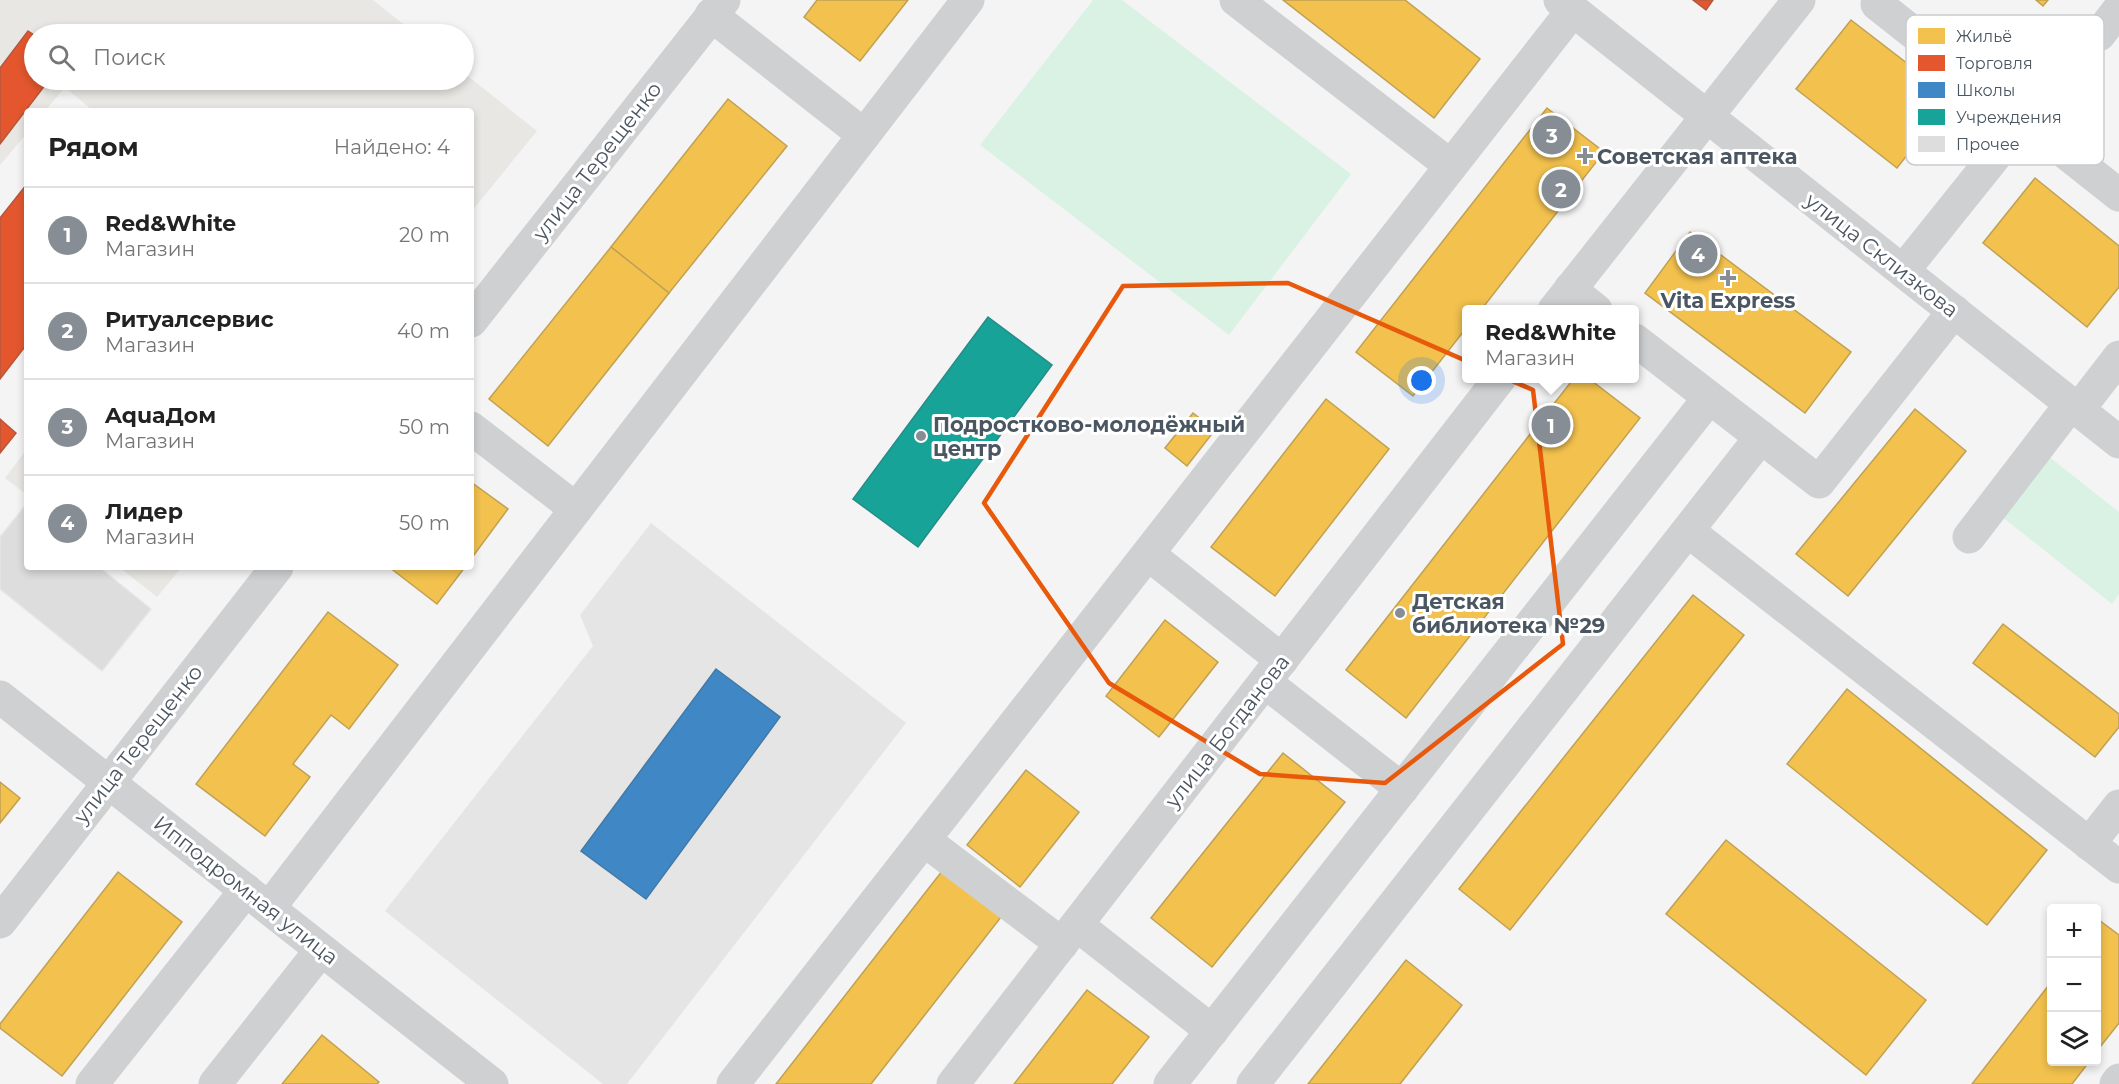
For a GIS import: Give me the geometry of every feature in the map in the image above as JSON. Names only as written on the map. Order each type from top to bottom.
[{"type":"street","points":[[92,1084],[257,899],[576,509],[968,0]]},
{"type":"street","points":[[1236,0],[1451,166]]},
{"type":"street","points":[[1582,305],[1562,299],[1799,0]]},
{"type":"street","points":[[1877,4],[1906,27]]},
{"type":"street","points":[[732,1084],[1451,166],[1566,5]]},
{"type":"street","name":"улица Склизкова","points":[[1566,5],[2119,442]]},
{"type":"street","points":[[718,8],[864,135]]},
{"type":"street","name":"улица Терещенко","points":[[474,317],[718,8]]},
{"type":"street","points":[[2104,28],[2119,9]]},
{"type":"street","points":[[1903,271],[1988,165]]},
{"type":"street","points":[[2081,165],[2119,195]]},
{"type":"street","points":[[1639,343],[1819,482],[1954,311]]},
{"type":"street","points":[[1969,537],[2074,407],[2119,357]]},
{"type":"street","name":"улица Богданова","points":[[953,1084],[1496,383]]},
{"type":"street","points":[[1170,1084],[1709,398]]},
{"type":"street","points":[[474,430],[576,509]]},
{"type":"street","points":[[1253,1084],[1761,437]]},
{"type":"street","points":[[1688,531],[2119,867]]},
{"type":"street","points":[[1148,554],[1402,789]]},
{"type":"street","name":"улица Терещенко","points":[[0,922],[276,570]]},
{"type":"street","name":"Ипподромная улица","points":[[0,697],[492,1084]]},
{"type":"street","points":[[2089,844],[2119,806]]},
{"type":"street","points":[[924,840],[1212,1031]]},
{"type":"street","points":[[215,1084],[321,950]]},
{"type":"street","points":[[2116,1084],[2119,1080]]},
{"type":"highlighted area","points":[[1288,283],[1533,390],[1563,644],[1385,783],[1260,774],[1109,683],[984,503],[1123,286]]},
{"type":"shaded area","points":[[0,0],[373,0],[403,24],[24,24],[24,90],[62,90],[48,108],[24,108],[24,137],[0,165]]},
{"type":"shaded area","points":[[474,81],[537,131],[474,208],[474,108],[90,108],[68,90],[474,90]]},
{"type":"shaded area","points":[[24,453],[24,493],[5,478]]},
{"type":"shaded area","points":[[651,523],[906,723],[627,1084],[603,1084],[385,911],[593,646],[580,615]]},
{"type":"shaded area","points":[[123,570],[180,570],[157,597]]},
{"type":"green space","points":[[1093,0],[1122,0],[1351,174],[1229,335],[980,145]]},
{"type":"green space","points":[[2048,456],[2119,512],[2119,594],[2112,604],[2001,516]]},
{"type":"building: Жильё","points":[[817,0],[908,0],[860,61],[804,17]]},
{"type":"building: Жильё","points":[[1283,0],[1405,0],[1480,59],[1434,118]]},
{"type":"building: Жильё","points":[[2036,0],[2048,0],[2043,6]]},
{"type":"building: Жильё","points":[[1851,20],[1906,62],[1906,157],[1897,168],[1796,89]]},
{"type":"building: Жильё","points":[[728,99],[787,146],[669,293],[611,247]]},
{"type":"building: Жильё","points":[[1547,108],[1604,152],[1485,305],[1462,305],[1462,333],[1413,396],[1356,352]]},
{"type":"building: Жильё","points":[[2035,178],[2119,246],[2119,287],[2087,327],[1983,243]]},
{"type":"building: Жильё","points":[[1690,232],[1851,352],[1805,413],[1645,293]]},
{"type":"building: Жильё","points":[[611,247],[669,293],[548,446],[489,399]]},
{"type":"building: Жильё","points":[[1570,383],[1594,383],[1640,418],[1406,718],[1346,670]]},
{"type":"building: Жильё","points":[[1326,399],[1389,449],[1275,596],[1211,547]]},
{"type":"building: Жильё","points":[[1915,409],[1966,451],[1848,596],[1796,554]]},
{"type":"building: Жильё","points":[[1193,413],[1215,430],[1187,466],[1165,448]]},
{"type":"building: Жильё","points":[[474,484],[508,509],[474,555]]},
{"type":"building: Жильё","points":[[393,570],[463,570],[437,604]]},
{"type":"building: Жильё","points":[[1693,595],[1744,635],[1510,930],[1459,889]]},
{"type":"building: Жильё","points":[[328,612],[398,665],[349,729],[331,715],[293,764],[310,777],[265,836],[196,784]]},
{"type":"building: Жильё","points":[[1165,620],[1218,662],[1159,737],[1106,696]]},
{"type":"building: Жильё","points":[[2003,624],[2119,714],[2119,727],[2095,757],[1973,663]]},
{"type":"building: Жильё","points":[[1847,689],[2047,850],[1987,925],[1787,764]]},
{"type":"building: Жильё","points":[[1283,753],[1345,802],[1212,967],[1151,918]]},
{"type":"building: Жильё","points":[[1026,770],[1079,812],[1020,887],[967,845]]},
{"type":"building: Жильё","points":[[0,782],[20,798],[0,823]]},
{"type":"building: Жильё","points":[[1726,840],[1926,1000],[1866,1075],[1666,914]]},
{"type":"building: Жильё","points":[[946,866],[1005,912],[871,1084],[776,1084]]},
{"type":"building: Жильё","points":[[118,872],[182,922],[62,1076],[0,1028],[0,1024]]},
{"type":"building: Жильё","points":[[2101,922],[2119,935],[2119,1023],[2101,1046]]},
{"type":"building: Жильё","points":[[1406,960],[1462,1005],[1400,1084],[1308,1084]]},
{"type":"building: Жильё","points":[[2047,987],[2047,1066],[2086,1066],[2072,1084],[1972,1084]]},
{"type":"building: Жильё","points":[[1087,990],[1149,1037],[1112,1084],[1014,1084]]},
{"type":"building: Жильё","points":[[322,1035],[379,1082],[377,1084],[282,1084]]},
{"type":"building: Торговля","points":[[1693,0],[1713,0],[1706,10]]},
{"type":"building: Торговля","points":[[24,36],[24,90],[41,90],[28,108],[24,108],[24,113],[0,144],[0,68]]},
{"type":"building: Торговля","points":[[24,188],[24,348],[0,379],[0,218]]},
{"type":"building: Торговля","points":[[0,419],[16,433],[0,453]]},
{"type":"building: Школы","points":[[716,669],[780,717],[646,899],[581,851]]},
{"type":"building: Учреждения","points":[[988,317],[1052,365],[918,547],[853,499]]},
{"type":"building: Прочее","points":[[24,507],[24,570],[103,570],[151,609],[102,671],[0,589],[0,537]]},
{"type":"place","name":"AquaДом","points":[[1552,135]]},
{"type":"place","name":"Советская аптека","points":[[1585,156]]},
{"type":"place","name":"Ритуалсервис","points":[[1561,189]]},
{"type":"place","name":"Лидер","points":[[1698,254]]},
{"type":"place","name":"Vita Express","points":[[1728,278]]},
{"type":"place","name":"Red&White","points":[[1551,425]]},
{"type":"place","name":"Подростково-молодёжный центр","points":[[921,436]]},
{"type":"place","name":"Детская библиотека №29","points":[[1400,613]]}]
